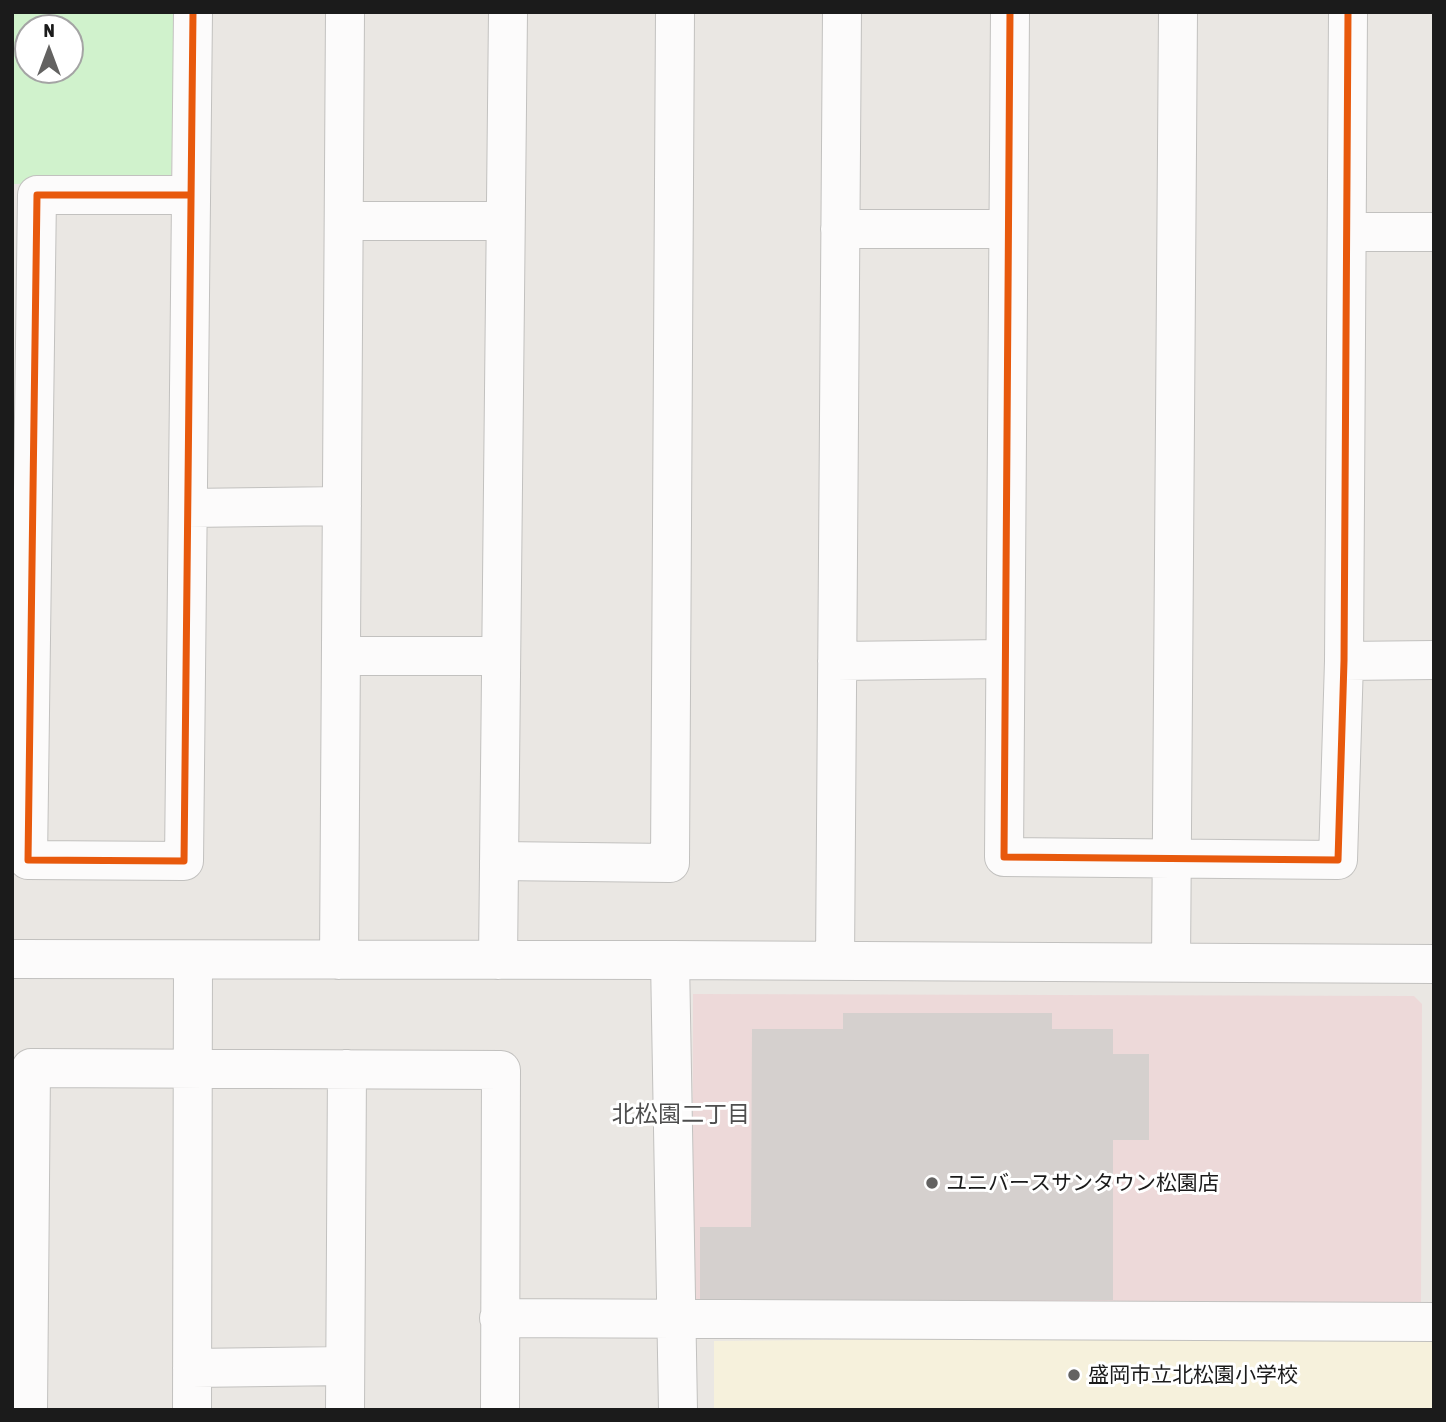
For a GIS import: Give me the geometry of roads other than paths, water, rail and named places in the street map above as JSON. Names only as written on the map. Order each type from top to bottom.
[{"type":"street","points":[[191,195],[37,195],[23,508],[28,860],[184,861],[191,195],[192,12]]},
{"type":"street","points":[[339,960],[345,12]]},
{"type":"street","points":[[498,960],[508,12]]},
{"type":"street","points":[[499,861],[670,863],[675,12]]},
{"type":"street","points":[[835,961],[842,12]]},
{"type":"street","points":[[1010,12],[1004,857],[1338,860],[1344,661],[1348,12]]},
{"type":"street","points":[[1171,962],[1178,12]]},
{"type":"street","points":[[344,221],[505,221]]},
{"type":"street","points":[[840,229],[1008,229]]},
{"type":"street","points":[[1347,232],[1434,232]]},
{"type":"street","points":[[188,508],[342,506]]},
{"type":"street","points":[[341,656],[501,656]]},
{"type":"street","points":[[837,661],[1005,659]]},
{"type":"street","points":[[1344,661],[1434,660]]},
{"type":"street","points":[[12,959],[1434,964]]},
{"type":"street","points":[[192,960],[192,1410]]},
{"type":"street","points":[[670,960],[678,1410]]},
{"type":"street","points":[[28,1410],[21,1343],[31,1068],[501,1070],[500,1410]]},
{"type":"street","points":[[345,1410],[347,1069]]},
{"type":"street","points":[[499,1318],[1434,1322]]},
{"type":"street","points":[[192,1368],[345,1366]]},
{"type":"place","name":"ユニバースサンタウン松園店","points":[[932,1183]]},
{"type":"place","name":"盛岡市立北松園小学校","points":[[1074,1375]]},
{"type":"district","name":"北松園二丁目","points":[[681,1115]]}]
